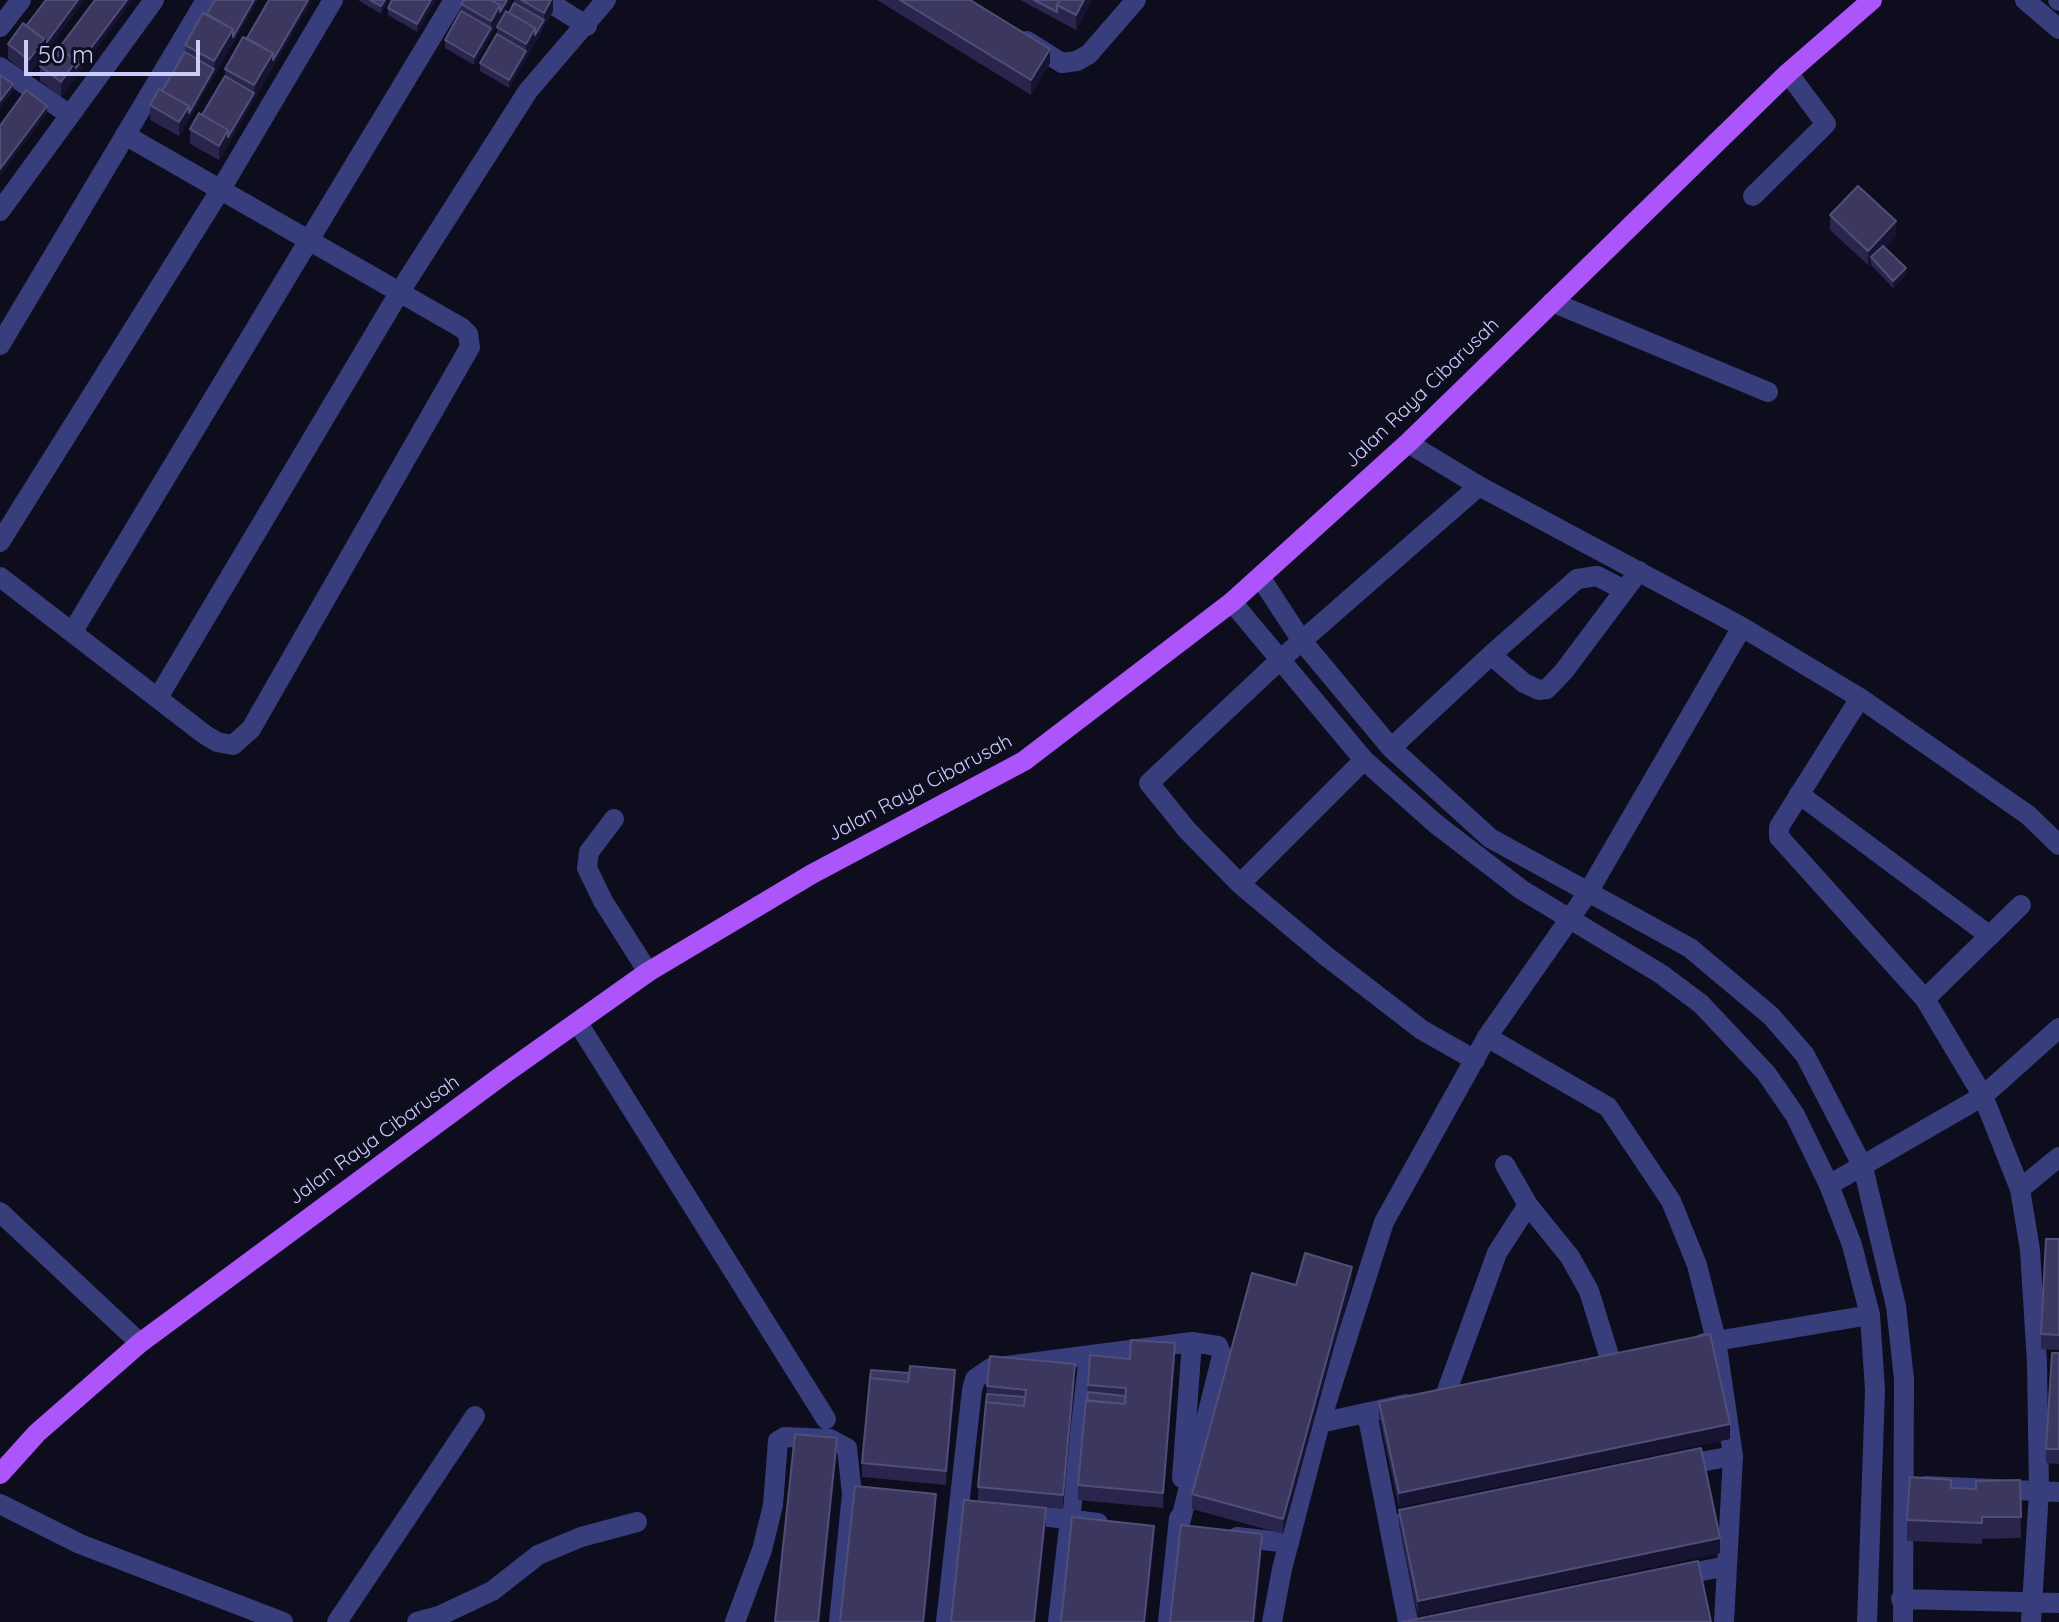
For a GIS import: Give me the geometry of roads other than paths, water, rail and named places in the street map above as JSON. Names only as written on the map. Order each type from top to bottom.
[{"type":"main road","name":"Jalan Raya Cibarusah","points":[[0,1474],[37,1433],[140,1343],[648,972],[812,874],[1024,761],[1232,602],[1408,443],[1788,73],[1872,0]]},
{"type":"street","points":[[0,27],[21,0]]},
{"type":"street","points":[[0,211],[154,0]]},
{"type":"street","points":[[0,345],[206,0]]},
{"type":"street","points":[[0,542],[221,189],[333,0]]},
{"type":"street","points":[[73,631],[454,0]]},
{"type":"street","points":[[546,0],[587,26]]},
{"type":"street","points":[[159,696],[399,293],[528,91],[587,26],[606,0]]},
{"type":"street","points":[[1010,31],[1062,63],[1077,61],[1089,54],[1136,0]]},
{"type":"street","points":[[2025,0],[2059,29]]},
{"type":"street","points":[[0,67],[70,115]]},
{"type":"street","points":[[1753,196],[1826,124],[1825,118],[1788,73]]},
{"type":"street","points":[[0,577],[217,742],[233,745],[251,729],[468,355],[471,341],[468,334],[125,135]]},
{"type":"street","points":[[1552,302],[1768,392]]},
{"type":"street","points":[[1408,443],[1479,486],[1742,627],[1860,698],[2057,838]]},
{"type":"street","points":[[1475,1060],[1422,1030],[1240,884],[1187,830],[1149,783],[1281,659],[1479,486]]},
{"type":"street","points":[[1491,655],[1524,683],[1539,690],[1547,689],[1639,571]]},
{"type":"street","points":[[1391,748],[1577,579],[1597,576],[1624,590]]},
{"type":"street","points":[[1260,577],[1302,641],[1391,748],[1490,838],[1690,948],[1771,1016],[1805,1055],[1863,1167],[1888,1259],[1904,1379],[1901,1485],[1903,1622]]},
{"type":"street","points":[[1232,602],[1364,760],[1480,859],[1569,919],[1661,974],[1701,1004],[1766,1073],[1795,1115],[1829,1185],[1852,1245],[1870,1315],[1875,1390],[1867,1622]]},
{"type":"street","points":[[1272,1622],[1320,1423],[1384,1222],[1487,1037],[1587,894],[1742,627]]},
{"type":"street","points":[[1860,698],[1779,827],[1779,837],[1925,999],[1983,1096],[2020,1189],[2038,1250],[2037,1363],[2049,1491],[2030,1601],[2031,1622]]},
{"type":"street","points":[[1240,884],[1364,760]]},
{"type":"street","points":[[1799,794],[1990,936]]},
{"type":"street","points":[[614,819],[589,852],[587,868],[603,901],[648,972]]},
{"type":"street","points":[[1925,999],[2021,905]]},
{"type":"street","points":[[578,1023],[826,1419]]},
{"type":"street","points":[[1829,1185],[1983,1096],[2059,1028]]},
{"type":"street","points":[[1487,1037],[1608,1107],[1671,1201],[1697,1265],[1716,1340],[1733,1456],[1724,1622]]},
{"type":"street","points":[[2020,1189],[2059,1157]]},
{"type":"street","points":[[1505,1165],[1528,1205],[1570,1257],[1589,1291],[1611,1362]]},
{"type":"street","points":[[1445,1396],[1497,1253],[1528,1205]]},
{"type":"street","points":[[0,1212],[140,1343]]},
{"type":"street","points":[[1686,1346],[1870,1315]]},
{"type":"street","points":[[1186,1532],[1192,1342]]},
{"type":"street","points":[[946,1622],[967,1507],[975,1379],[991,1368],[1192,1342],[1211,1343],[1222,1351],[1222,1356],[1168,1622]]},
{"type":"street","points":[[1058,1622],[1089,1356]]},
{"type":"street","points":[[2037,1363],[2059,1365]]},
{"type":"street","points":[[1320,1423],[1475,1390]]},
{"type":"street","points":[[1367,1413],[1408,1622]]},
{"type":"street","points":[[337,1622],[475,1416]]},
{"type":"street","points":[[735,1622],[762,1550],[773,1505],[780,1438],[840,1442],[847,1448],[860,1494],[839,1622]]},
{"type":"street","points":[[1657,1470],[1733,1456]]},
{"type":"street","points":[[1901,1485],[2049,1491]]},
{"type":"street","points":[[0,1504],[80,1544],[283,1622]]},
{"type":"street","points":[[967,1507],[1116,1525]]},
{"type":"street","points":[[1390,1526],[1448,1513]]},
{"type":"street","points":[[417,1622],[439,1616],[492,1591],[538,1555],[581,1537],[637,1522]]},
{"type":"street","points":[[1186,1532],[1289,1543]]},
{"type":"street","points":[[1655,1580],[1727,1566]]},
{"type":"street","points":[[1901,1599],[2059,1603]]}]
